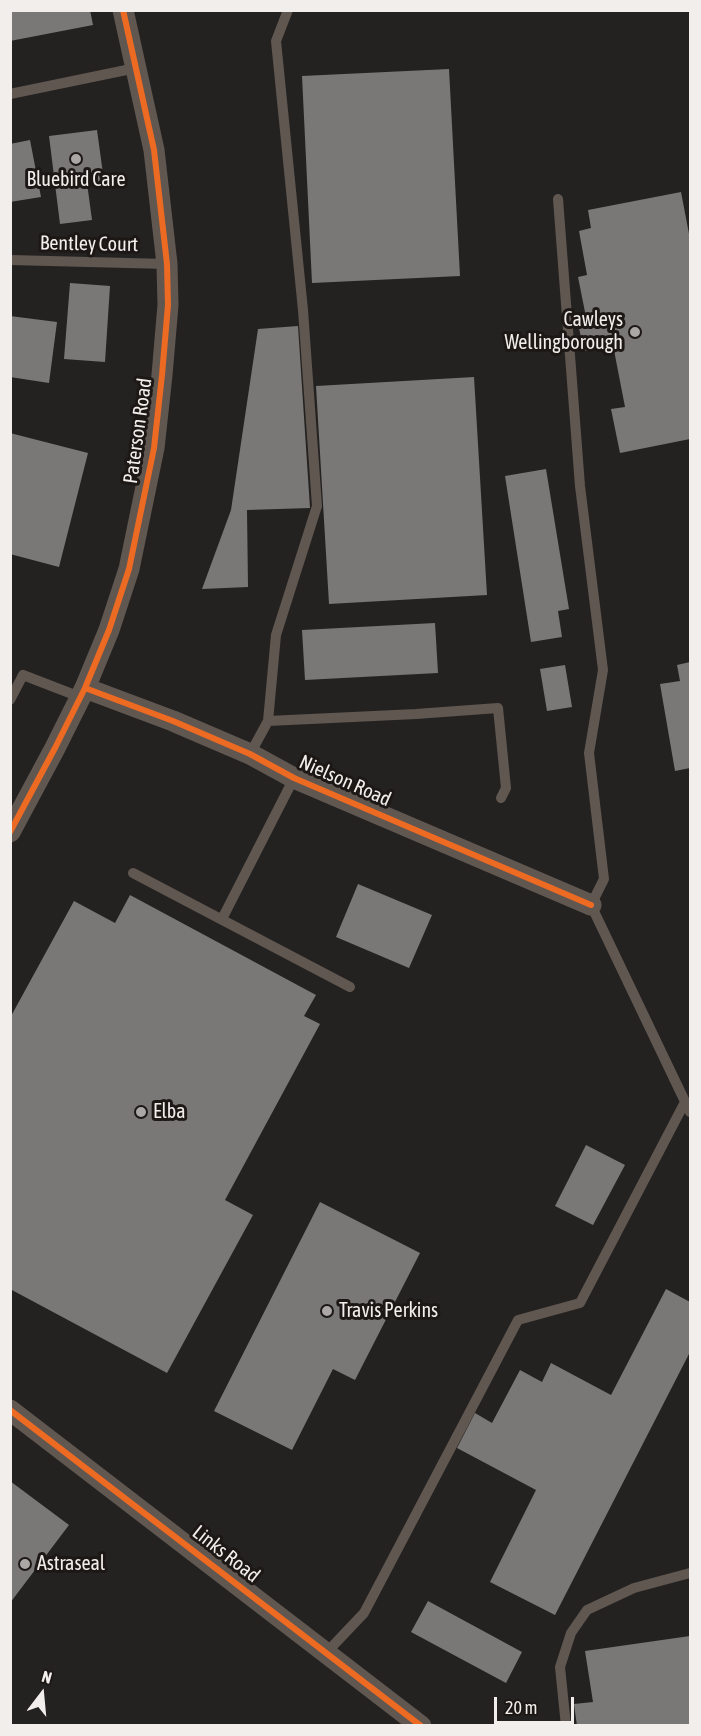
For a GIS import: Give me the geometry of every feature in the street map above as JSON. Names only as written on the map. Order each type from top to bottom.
[{"type":"street","name":"Paterson Road","points":[[10,832],[83,692],[109,630],[129,569],[154,448],[168,305],[166,264],[154,150],[123,10]]},
{"type":"street","name":"Nielson Road","points":[[83,692],[173,721],[250,754],[294,778],[591,905]]},
{"type":"street","name":"Links Road","points":[[10,1410],[422,1725]]},
{"type":"lane","points":[[250,754],[268,721],[276,635],[317,506],[303,310],[276,41],[288,10]]},
{"type":"lane","points":[[10,94],[136,68]]},
{"type":"lane","points":[[327,1652],[364,1613],[518,1320],[580,1303],[688,1107],[591,905],[604,879],[589,753],[603,670],[580,486],[558,199]]},
{"type":"lane","name":"Bentley Court","points":[[10,260],[166,264]]},
{"type":"lane","points":[[10,700],[23,675],[83,692]]},
{"type":"lane","points":[[268,721],[498,708],[506,788],[501,798]]},
{"type":"lane","points":[[222,919],[294,778]]},
{"type":"lane","points":[[133,873],[350,987]]},
{"type":"lane","points":[[566,1725],[560,1667],[571,1633],[587,1610],[634,1588],[690,1573]]},
{"type":"building","points":[[10,10],[90,10],[93,25],[10,41]]},
{"type":"building","points":[[449,69],[460,276],[312,283],[302,76]]},
{"type":"building","name":"Bluebird Care","points":[[97,130],[104,181],[87,183],[92,220],[60,224],[49,136]]},
{"type":"building","points":[[30,140],[41,197],[10,202],[10,144]]},
{"type":"building","name":"Cawleys Wellingborough","points":[[681,192],[690,239],[690,439],[620,453],[611,409],[625,407],[613,345],[584,351],[577,319],[586,317],[578,277],[587,275],[579,231],[591,228],[588,210]]},
{"type":"building","points":[[70,283],[110,286],[105,362],[64,359]]},
{"type":"building","points":[[10,316],[57,322],[49,383],[10,377]]},
{"type":"building","points":[[298,326],[310,508],[247,510],[248,587],[202,589],[231,510],[258,329]]},
{"type":"building","points":[[474,377],[487,595],[329,604],[316,386]]},
{"type":"building","points":[[10,433],[88,453],[59,567],[10,554]]},
{"type":"building","points":[[546,469],[569,609],[558,611],[562,637],[531,642],[505,476]]},
{"type":"building","points":[[435,623],[438,673],[305,680],[302,630]]},
{"type":"building","points":[[690,662],[690,768],[675,771],[660,684],[680,681],[677,665]]},
{"type":"building","points":[[565,665],[572,707],[547,711],[540,669]]},
{"type":"building","points":[[358,884],[432,915],[409,968],[336,937]]},
{"type":"building","name":"Elba","points":[[130,895],[316,995],[304,1016],[320,1024],[225,1200],[253,1215],[167,1373],[10,1289],[10,1018],[74,901],[115,923]]},
{"type":"building","points":[[586,1145],[625,1165],[593,1225],[555,1206]]},
{"type":"building","name":"Travis Perkins","points":[[320,1202],[420,1253],[355,1380],[333,1369],[292,1450],[214,1411]]},
{"type":"building","points":[[666,1289],[690,1302],[690,1352],[555,1615],[490,1582],[536,1490],[457,1448],[475,1413],[492,1423],[520,1370],[542,1382],[551,1363],[611,1395]]},
{"type":"building","name":"Astraseal","points":[[10,1481],[69,1525],[10,1603]]},
{"type":"building","points":[[428,1601],[522,1652],[506,1683],[411,1632]]},
{"type":"building","points":[[690,1636],[690,1726],[577,1726],[574,1704],[593,1702],[585,1651]]},
{"type":"cycle path","points":[[10,832],[85,688],[109,630],[129,569],[154,448],[168,305],[167,264],[154,150],[123,10]]},
{"type":"cycle path","points":[[85,688],[173,721],[250,754],[294,778],[591,905]]},
{"type":"cycle path","points":[[10,1410],[421,1726]]},
{"type":"place","name":"Bluebird Care","points":[[76,159]]},
{"type":"place","name":"Cawleys Wellingborough","points":[[635,332]]},
{"type":"place","name":"Elba","points":[[141,1112]]},
{"type":"place","name":"Travis Perkins","points":[[327,1311]]},
{"type":"place","name":"Astraseal","points":[[25,1564]]}]
